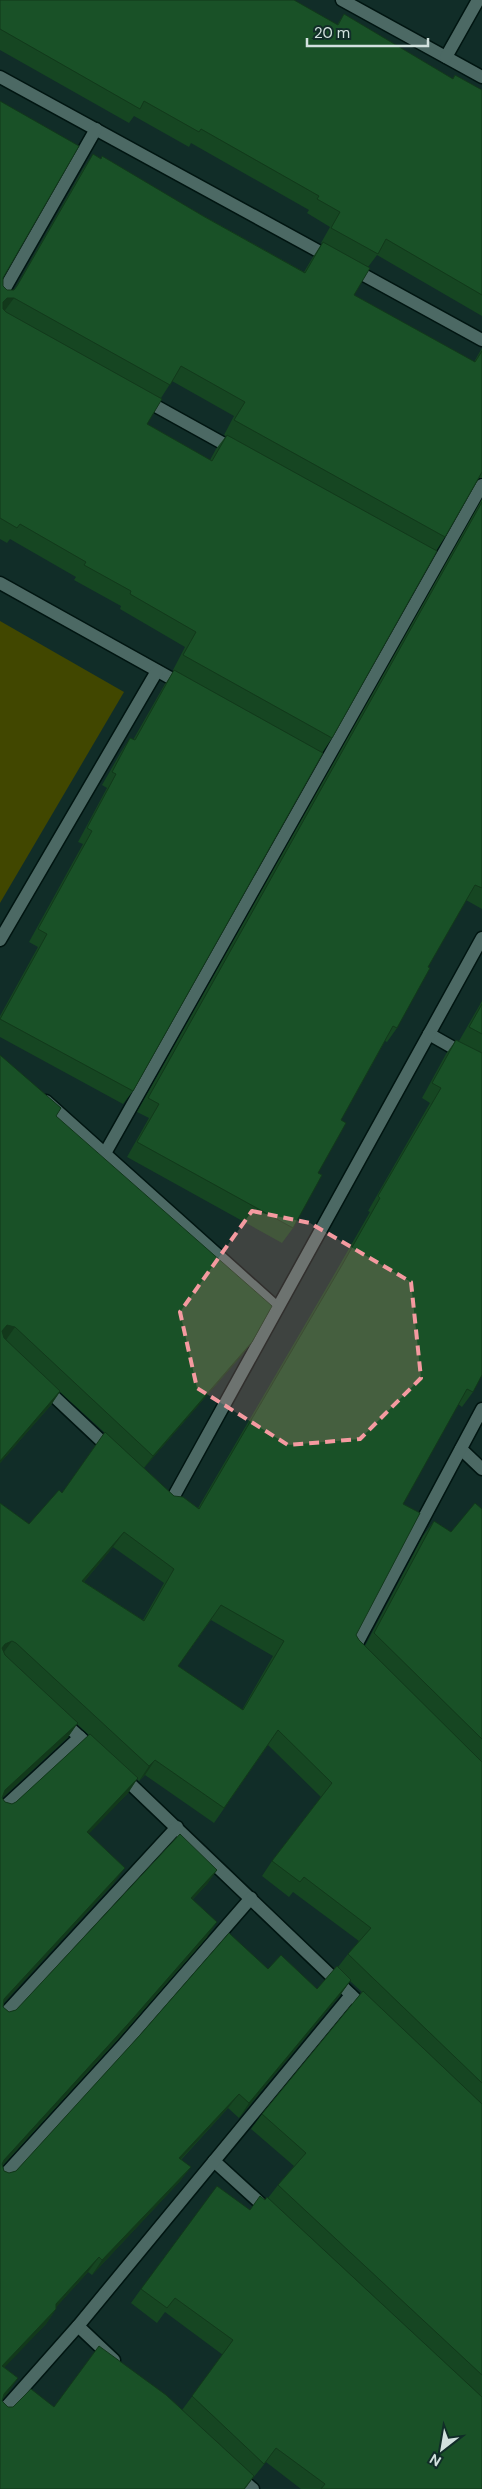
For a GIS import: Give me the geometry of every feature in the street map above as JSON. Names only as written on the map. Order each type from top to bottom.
[{"type":"street","points":[[342,0],[482,77]]},
{"type":"street","points":[[446,57],[478,0]]},
{"type":"street","points":[[0,76],[482,340]]},
{"type":"street","points":[[0,297],[96,129]]},
{"type":"street","points":[[129,392],[249,458]]},
{"type":"street","points":[[104,1155],[434,560],[482,485]]},
{"type":"street","points":[[0,583],[191,689]]},
{"type":"street","points":[[0,940],[157,670]]},
{"type":"street","points":[[155,1491],[169,1505],[482,938]]},
{"type":"street","points":[[429,1034],[482,1064]]},
{"type":"street","points":[[35,1091],[104,1155],[277,1308]]},
{"type":"street","points":[[35,1379],[120,1458]]},
{"type":"street","points":[[368,1663],[354,1649],[482,1409]]},
{"type":"street","points":[[461,1449],[482,1469]]},
{"type":"street","points":[[51,1711],[177,1827],[373,2016]]},
{"type":"street","points":[[0,1811],[80,1737]]},
{"type":"street","points":[[0,2019],[177,1827]]},
{"type":"street","points":[[0,2180],[124,2044],[251,1898]]},
{"type":"street","points":[[0,2414],[78,2326],[352,1995]]},
{"type":"street","points":[[214,2161],[280,2221]]},
{"type":"street","points":[[78,2326],[122,2367]]},
{"type":"street","points":[[224,2462],[253,2489]]},
{"type":"highlighted area","points":[[252,1211],[310,1223],[411,1282],[421,1378],[360,1439],[288,1445],[197,1388],[180,1312]]},
{"type":"green space","points":[[0,621],[124,692],[0,903]]},
{"type":"building","points":[[0,0],[294,0],[338,25],[344,14],[453,79],[455,75],[482,90],[482,295],[386,239],[378,254],[331,228],[340,212],[317,199],[319,196],[201,129],[199,132],[144,101],[140,109],[0,29]]},
{"type":"building","points":[[0,101],[79,146],[3,278],[3,286],[7,290],[14,290],[17,286],[93,154],[101,159],[102,156],[203,216],[305,273],[323,242],[370,268],[354,295],[475,362],[482,351],[482,472],[445,537],[234,420],[245,402],[181,366],[170,385],[14,298],[7,298],[3,302],[3,309],[6,312],[162,399],[147,424],[212,461],[227,435],[437,551],[332,738],[183,655],[196,632],[130,594],[131,591],[84,565],[86,562],[20,524],[17,528],[0,518]]},
{"type":"building","points":[[482,502],[482,888],[475,885],[428,967],[430,968],[397,1028],[393,1026],[341,1120],[346,1123],[318,1173],[322,1175],[293,1228],[137,1142],[159,1104],[148,1098]]},
{"type":"building","points":[[174,670],[323,753],[133,1091],[0,1019],[47,934],[38,929],[92,831],[87,828],[116,774],[112,772],[130,738],[135,740]]},
{"type":"building","points":[[482,1004],[482,1034],[469,1027]]},
{"type":"building","points":[[456,1040],[482,1053],[482,1375],[473,1392],[467,1389],[403,1504],[420,1513],[356,1635],[482,1762],[482,2083],[348,1954],[371,1928],[304,1877],[300,1882],[272,1861],[332,1783],[278,1730],[224,1808],[155,1760],[149,1766],[16,1643],[12,1641],[5,1644],[2,1648],[5,1655],[78,1723],[5,1790],[2,1798],[5,1802],[12,1804],[16,1802],[90,1734],[138,1778],[87,1832],[125,1868],[4,1999],[3,2007],[9,2012],[16,2010],[180,1834],[217,1870],[191,1898],[217,1922],[128,2024],[4,2160],[2,2164],[4,2171],[9,2173],[16,2171],[140,2035],[229,1933],[268,1969],[281,1955],[317,1989],[337,1966],[351,1980],[249,2103],[239,2094],[179,2158],[191,2167],[102,2260],[99,2257],[56,2304],[56,2309],[2,2366],[18,2378],[4,2394],[2,2401],[8,2407],[13,2407],[31,2389],[54,2407],[99,2346],[166,2395],[254,2476],[244,2489],[0,2489],[0,1503],[29,1524],[59,1490],[62,1493],[105,1432],[174,1496],[183,1497],[199,1509],[342,1265],[380,1198],[378,1196],[441,1088],[432,1083]],"holes":[[[124,1532],[174,1569],[144,1621],[82,1581]],[[221,1605],[284,1641],[243,1710],[178,1666]]]},
{"type":"building","points":[[0,1055],[61,1108],[56,1116],[272,1306],[252,1342],[153,1456],[15,1327],[7,1325],[2,1331],[4,1338],[60,1391],[0,1461]]},
{"type":"building","points":[[475,1503],[482,1509],[482,1739],[374,1633],[434,1521],[451,1532]]},
{"type":"building","points":[[363,1991],[482,2104],[482,2375],[278,2185],[306,2153],[262,2114]]},
{"type":"building","points":[[217,2186],[250,2210],[260,2196],[265,2200],[267,2197],[482,2397],[482,2489],[321,2489],[325,2484],[276,2448],[264,2464],[192,2396],[233,2340],[175,2298],[167,2308],[141,2289]]}]
